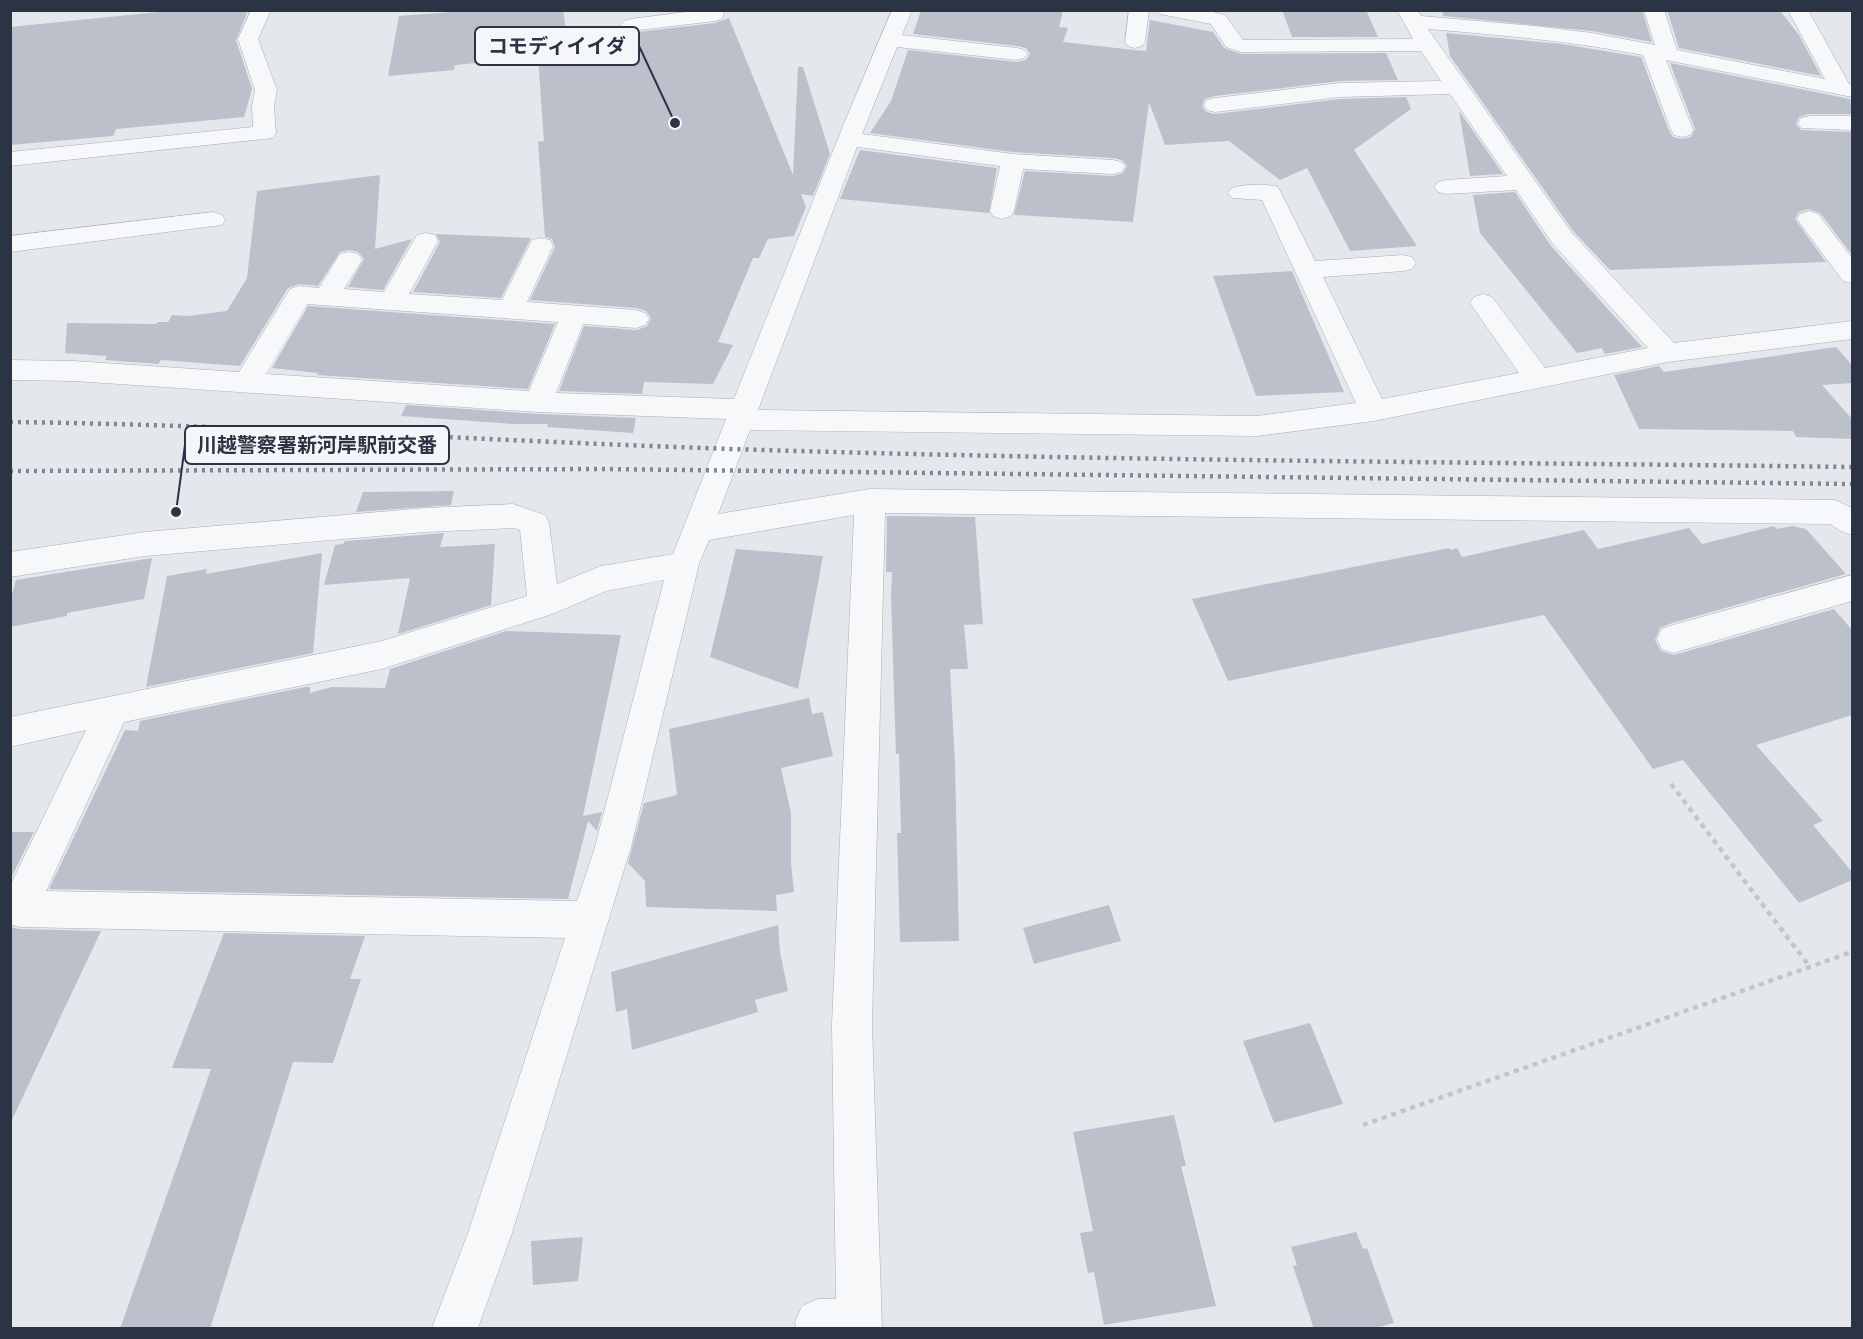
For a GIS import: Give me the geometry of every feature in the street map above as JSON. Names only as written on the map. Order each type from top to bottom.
[{"type":"street","points":[[10,159],[265,133],[263,106],[266,90],[248,39],[261,10]]},
{"type":"street","points":[[631,25],[715,15],[715,10]]},
{"type":"street","points":[[1135,42],[1139,10]]},
{"type":"street","points":[[1167,10],[1218,19],[1233,43],[1233,53],[1427,45]]},
{"type":"street","points":[[1530,10],[1535,32]]},
{"type":"street","points":[[1654,10],[1660,52],[1682,130]]},
{"type":"street","points":[[1798,10],[1847,90]]},
{"type":"street","points":[[1410,16],[1535,32],[1660,52],[1847,90]]},
{"type":"street","points":[[1410,16],[1427,45],[1562,238],[1668,353]]},
{"type":"street","points":[[455,1329],[490,1233],[613,847],[684,564],[849,139],[896,25],[1017,54]]},
{"type":"street","points":[[1215,105],[1340,90],[1457,87]]},
{"type":"street","points":[[1810,123],[1852,123]]},
{"type":"street","points":[[849,139],[1013,161],[1113,167]]},
{"type":"street","points":[[1002,211],[1013,161]]},
{"type":"street","points":[[1446,187],[1523,182]]},
{"type":"street","points":[[1240,193],[1270,192],[1295,261],[1374,411]]},
{"type":"street","points":[[1809,219],[1852,275]]},
{"type":"street","points":[[10,244],[213,220]]},
{"type":"street","points":[[392,301],[426,241]]},
{"type":"street","points":[[510,310],[541,246]]},
{"type":"street","points":[[326,297],[349,260]]},
{"type":"street","points":[[1295,261],[1403,263]]},
{"type":"street","points":[[247,382],[299,295],[636,319]]},
{"type":"street","points":[[1483,303],[1538,378]]},
{"type":"street","points":[[538,402],[574,314]]},
{"type":"street","points":[[10,370],[74,371],[741,415],[1257,426],[1374,411],[1668,353],[1852,330]]},
{"type":"street","points":[[696,530],[870,501],[1835,512],[1852,523]]},
{"type":"street","points":[[845,1326],[852,1025],[870,501]]},
{"type":"street","points":[[10,565],[145,544],[414,521],[513,516],[534,523],[544,604]]},
{"type":"street","points":[[10,732],[381,655],[544,604],[601,579],[684,564]]},
{"type":"street","points":[[1673,639],[1852,588]]},
{"type":"street","points":[[113,709],[15,917],[591,920]]},
{"type":"path","points":[[1671,784],[1810,968]]},
{"type":"path","points":[[1363,1125],[1852,952]]},
{"type":"building","points":[[178,10],[248,10],[236,40],[252,89],[244,117],[116,129],[113,136],[10,145],[10,27]]},
{"type":"building","points":[[478,10],[563,10],[566,30],[582,28],[583,36],[586,35],[586,38],[715,23],[729,18],[793,175],[798,67],[803,67],[830,154],[813,196],[801,194],[806,207],[794,236],[768,239],[759,258],[753,258],[718,342],[733,345],[713,384],[644,382],[642,394],[559,391],[584,326],[637,330],[647,326],[651,318],[646,311],[636,308],[530,300],[555,247],[552,239],[545,237],[538,142],[544,141],[538,57],[455,65],[454,70],[388,76],[399,16]]},
{"type":"building","points":[[921,10],[1063,10],[1059,27],[1068,28],[1063,42],[1134,50],[1146,51],[1150,20],[1213,32],[1224,48],[1241,54],[1386,53],[1398,80],[1340,81],[1215,96],[1205,99],[1202,106],[1206,112],[1215,114],[1340,99],[1406,97],[1411,109],[1354,150],[1417,246],[1350,251],[1307,168],[1280,180],[1229,141],[1165,145],[1149,102],[1133,222],[1014,215],[1025,171],[1113,176],[1123,173],[1127,166],[1122,160],[1113,158],[1013,152],[870,133],[891,101],[908,50],[1017,62],[1026,60],[1030,54],[1026,48],[1017,46],[913,34]]},
{"type":"building","points":[[1282,10],[1366,10],[1378,37],[1292,37]]},
{"type":"building","points":[[1442,10],[1642,10],[1652,42],[1592,31],[1443,16]]},
{"type":"building","points":[[1667,10],[1781,12],[1799,35],[1821,76],[1679,48]]},
{"type":"building","points":[[1446,33],[1562,44],[1641,57],[1669,131],[1673,137],[1681,139],[1691,137],[1695,129],[1670,63],[1850,99],[1852,114],[1808,114],[1799,117],[1796,124],[1801,130],[1852,132],[1852,255],[1820,213],[1808,209],[1799,212],[1795,219],[1826,262],[1610,270],[1573,231],[1450,56]]},
{"type":"building","points":[[1459,111],[1503,174],[1470,176]]},
{"type":"building","points":[[860,150],[997,168],[989,213],[840,199]]},
{"type":"building","points":[[380,175],[375,249],[412,239],[383,290],[348,287],[364,259],[358,252],[349,250],[340,252],[318,286],[299,284],[288,288],[240,366],[161,360],[158,364],[105,360],[107,356],[65,353],[67,323],[156,324],[168,322],[172,315],[187,316],[227,311],[247,278],[257,191]]},
{"type":"building","points":[[1515,192],[1551,246],[1642,347],[1605,354],[1602,348],[1577,353],[1480,233],[1473,195]]},
{"type":"building","points":[[436,234],[531,238],[501,298],[413,292],[440,242]]},
{"type":"building","points":[[1292,271],[1344,392],[1256,396],[1213,276]]},
{"type":"building","points":[[308,306],[555,324],[528,389],[317,375],[318,373],[272,368]]},
{"type":"building","points":[[1836,347],[1852,365],[1852,383],[1822,385],[1852,419],[1852,439],[1796,437],[1793,431],[1639,429],[1614,375],[1659,366],[1664,372]]},
{"type":"building","points":[[406,405],[636,418],[633,433],[547,427],[548,424],[512,424],[401,416]]},
{"type":"building","points":[[454,491],[451,505],[356,512],[363,492]]},
{"type":"building","points":[[887,516],[975,517],[983,624],[964,625],[968,669],[950,669],[955,764],[959,941],[900,942],[897,833],[901,833],[899,754],[896,754],[892,572],[886,572]]},
{"type":"building","points":[[1774,526],[1777,529],[1792,526],[1806,529],[1846,574],[1672,623],[1660,628],[1655,640],[1661,651],[1674,655],[1834,609],[1852,630],[1852,715],[1756,745],[1823,821],[1813,825],[1852,872],[1852,880],[1799,903],[1683,760],[1653,769],[1544,615],[1228,681],[1192,599],[1449,548],[1451,550],[1457,548],[1462,557],[1584,530],[1598,549],[1689,528],[1702,544]]},
{"type":"building","points":[[444,533],[440,547],[495,544],[491,605],[398,634],[410,578],[324,585],[335,545],[343,544],[345,541]]},
{"type":"building","points":[[736,549],[823,556],[798,689],[710,657]]},
{"type":"building","points":[[322,553],[313,653],[146,687],[167,576],[207,569],[206,574]]},
{"type":"building","points":[[152,558],[144,599],[67,613],[67,616],[10,627],[10,602],[16,580]]},
{"type":"building","points":[[506,631],[621,635],[583,816],[602,812],[597,831],[588,821],[568,899],[49,889],[125,730],[138,731],[140,721],[305,687],[310,687],[310,693],[332,687],[385,688],[390,669]]},
{"type":"building","points":[[809,698],[812,714],[823,712],[833,756],[781,768],[791,813],[791,863],[794,892],[776,895],[777,911],[646,907],[645,881],[628,863],[644,803],[677,795],[669,729]]},
{"type":"building","points":[[10,832],[34,832],[10,880]]},
{"type":"building","points":[[1109,905],[1121,941],[1034,964],[1023,928]]},
{"type":"building","points":[[778,925],[780,952],[788,991],[755,1000],[758,1012],[632,1050],[627,1009],[616,1012],[611,972]]},
{"type":"building","points":[[10,927],[101,931],[10,1124]]},
{"type":"building","points":[[224,933],[365,936],[350,979],[361,979],[333,1063],[293,1062],[210,1329],[120,1329],[211,1069],[172,1068]]},
{"type":"building","points":[[1310,1023],[1343,1104],[1274,1123],[1243,1041]]},
{"type":"building","points":[[1174,1115],[1186,1166],[1181,1166],[1216,1306],[1104,1325],[1094,1272],[1088,1273],[1080,1233],[1093,1231],[1073,1132]]},
{"type":"building","points":[[1356,1232],[1363,1249],[1367,1248],[1394,1323],[1371,1329],[1314,1329],[1293,1266],[1297,1265],[1291,1247]]},
{"type":"building","points":[[583,1237],[578,1281],[533,1285],[531,1241]]},
{"type":"railway","points":[[10,422],[191,426],[642,446],[872,453],[1152,459],[1852,467]]},
{"type":"railway","points":[[10,471],[602,469],[1852,484]]},
{"type":"place","name":"コモディイイダ","points":[[675,123]]},
{"type":"place","name":"川越警察署新河岸駅前交番","points":[[176,512]]}]
